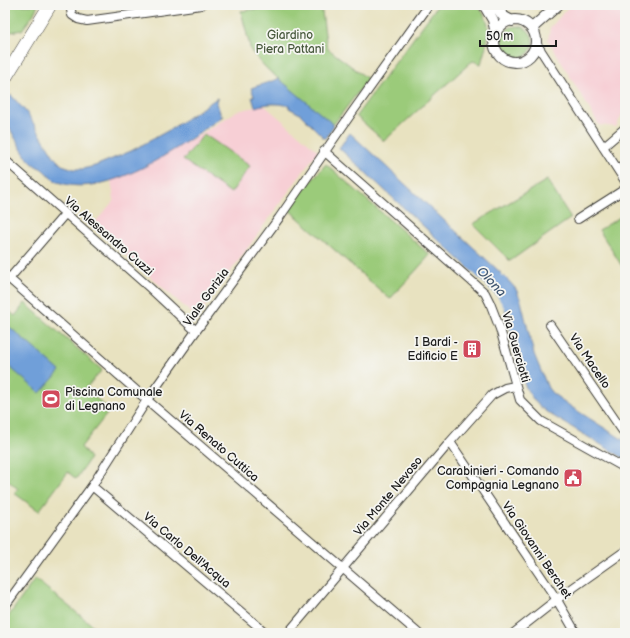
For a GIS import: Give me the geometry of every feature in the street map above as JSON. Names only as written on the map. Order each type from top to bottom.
[{"type":"main road","points":[[5,78],[50,5]]},
{"type":"street","points":[[70,5],[72,15],[78,19],[87,21],[201,5]]},
{"type":"street","name":"Viale Gorizia","points":[[5,606],[92,486],[147,400],[279,218],[324,152],[430,5]]},
{"type":"street","points":[[484,5],[494,21],[496,34],[495,45],[499,55],[503,58],[513,62],[529,58],[535,49],[536,42]]},
{"type":"street","points":[[496,5],[503,16],[512,21],[523,22],[532,28],[536,42],[625,181]]},
{"type":"street","points":[[532,28],[558,5]]},
{"type":"street","points":[[496,34],[502,25],[512,21]]},
{"type":"street","points":[[603,147],[625,128]]},
{"type":"street","name":"Via Guerciotti","points":[[324,152],[485,293],[500,329],[520,400],[541,421],[625,468]]},
{"type":"street","name":"Via Alessandro Cuzzi","points":[[5,160],[150,288],[196,331]]},
{"type":"street","points":[[578,219],[625,189]]},
{"type":"street","points":[[7,277],[65,214]]},
{"type":"street","name":"Via Renato Cuttica","points":[[7,277],[147,400],[418,633]]},
{"type":"street","name":"Via Macello","points":[[550,325],[624,431]]},
{"type":"street","name":"Via Monte Nevoso","points":[[288,633],[450,442],[492,395],[505,388],[515,386]]},
{"type":"street","name":"Via Giovanni Berchet","points":[[450,442],[557,600],[576,633]]},
{"type":"street","name":"Via Carlo Dell'Acqua","points":[[92,486],[266,633]]},
{"type":"street","points":[[514,633],[625,551]]},
{"type":"shaded area","points":[[570,5],[620,5],[625,9],[625,108],[616,127],[599,125],[548,40],[550,28]]},
{"type":"shaded area","points":[[264,105],[318,151],[199,315],[194,315],[92,226],[114,200],[111,180],[147,165],[198,136],[237,111]]},
{"type":"green space","points":[[5,5],[38,5],[22,30],[5,33]]},
{"type":"green space","name":"Giardino Piera Pattani","points":[[291,5],[321,5],[327,48],[368,79],[333,125],[267,69],[251,51],[241,11]]},
{"type":"green space","points":[[438,5],[477,5],[483,13],[488,27],[488,33],[481,64],[473,61],[470,63],[384,141],[356,116]]},
{"type":"green space","points":[[514,26],[520,26],[530,33],[533,42],[532,48],[526,55],[520,58],[514,58],[504,51],[501,45],[501,39],[508,29]]},
{"type":"green space","points":[[204,134],[250,166],[231,193],[183,160]]},
{"type":"green space","points":[[326,164],[430,255],[390,299],[287,208]]},
{"type":"green space","points":[[547,180],[571,218],[510,261],[473,224]]},
{"type":"green space","points":[[625,214],[625,271],[599,230]]},
{"type":"green space","name":"Piscina Comunale di Legnano","points":[[25,303],[102,370],[85,389],[110,410],[81,447],[90,458],[76,479],[68,472],[39,511],[14,493],[18,489],[5,478],[5,307],[15,316]]},
{"type":"green space","points":[[35,579],[102,633],[5,633],[5,621]]},
{"type":"water","points":[[278,78],[334,125],[325,139],[300,114],[289,108],[289,106],[273,104],[255,107],[252,97],[254,96],[251,88]]},
{"type":"water","points":[[11,95],[27,113],[55,158],[62,165],[74,169],[95,166],[131,151],[171,129],[217,98],[218,99],[216,100],[221,116],[223,116],[188,141],[145,167],[122,177],[99,184],[78,186],[56,181],[26,157],[11,131],[5,116],[5,106]]},
{"type":"water","points":[[350,133],[501,273],[488,286],[339,148]]},
{"type":"water","points":[[504,276],[516,289],[521,301],[534,354],[548,388],[552,393],[573,408],[625,441],[625,459],[548,413],[531,396],[524,383],[504,304],[492,289]]},
{"type":"water","points":[[5,323],[60,371],[40,393],[5,363]]},
{"type":"waterway","name":"Olona","points":[[476,263],[504,290],[512,303]]},
{"type":"place","name":"I Bardi - Edificio E","points":[[472,349]]},
{"type":"place","name":"Piscina Comunale di Legnano","points":[[51,399]]},
{"type":"place","name":"Carabinieri - Comando Compagnia Legnano","points":[[573,478]]}]
